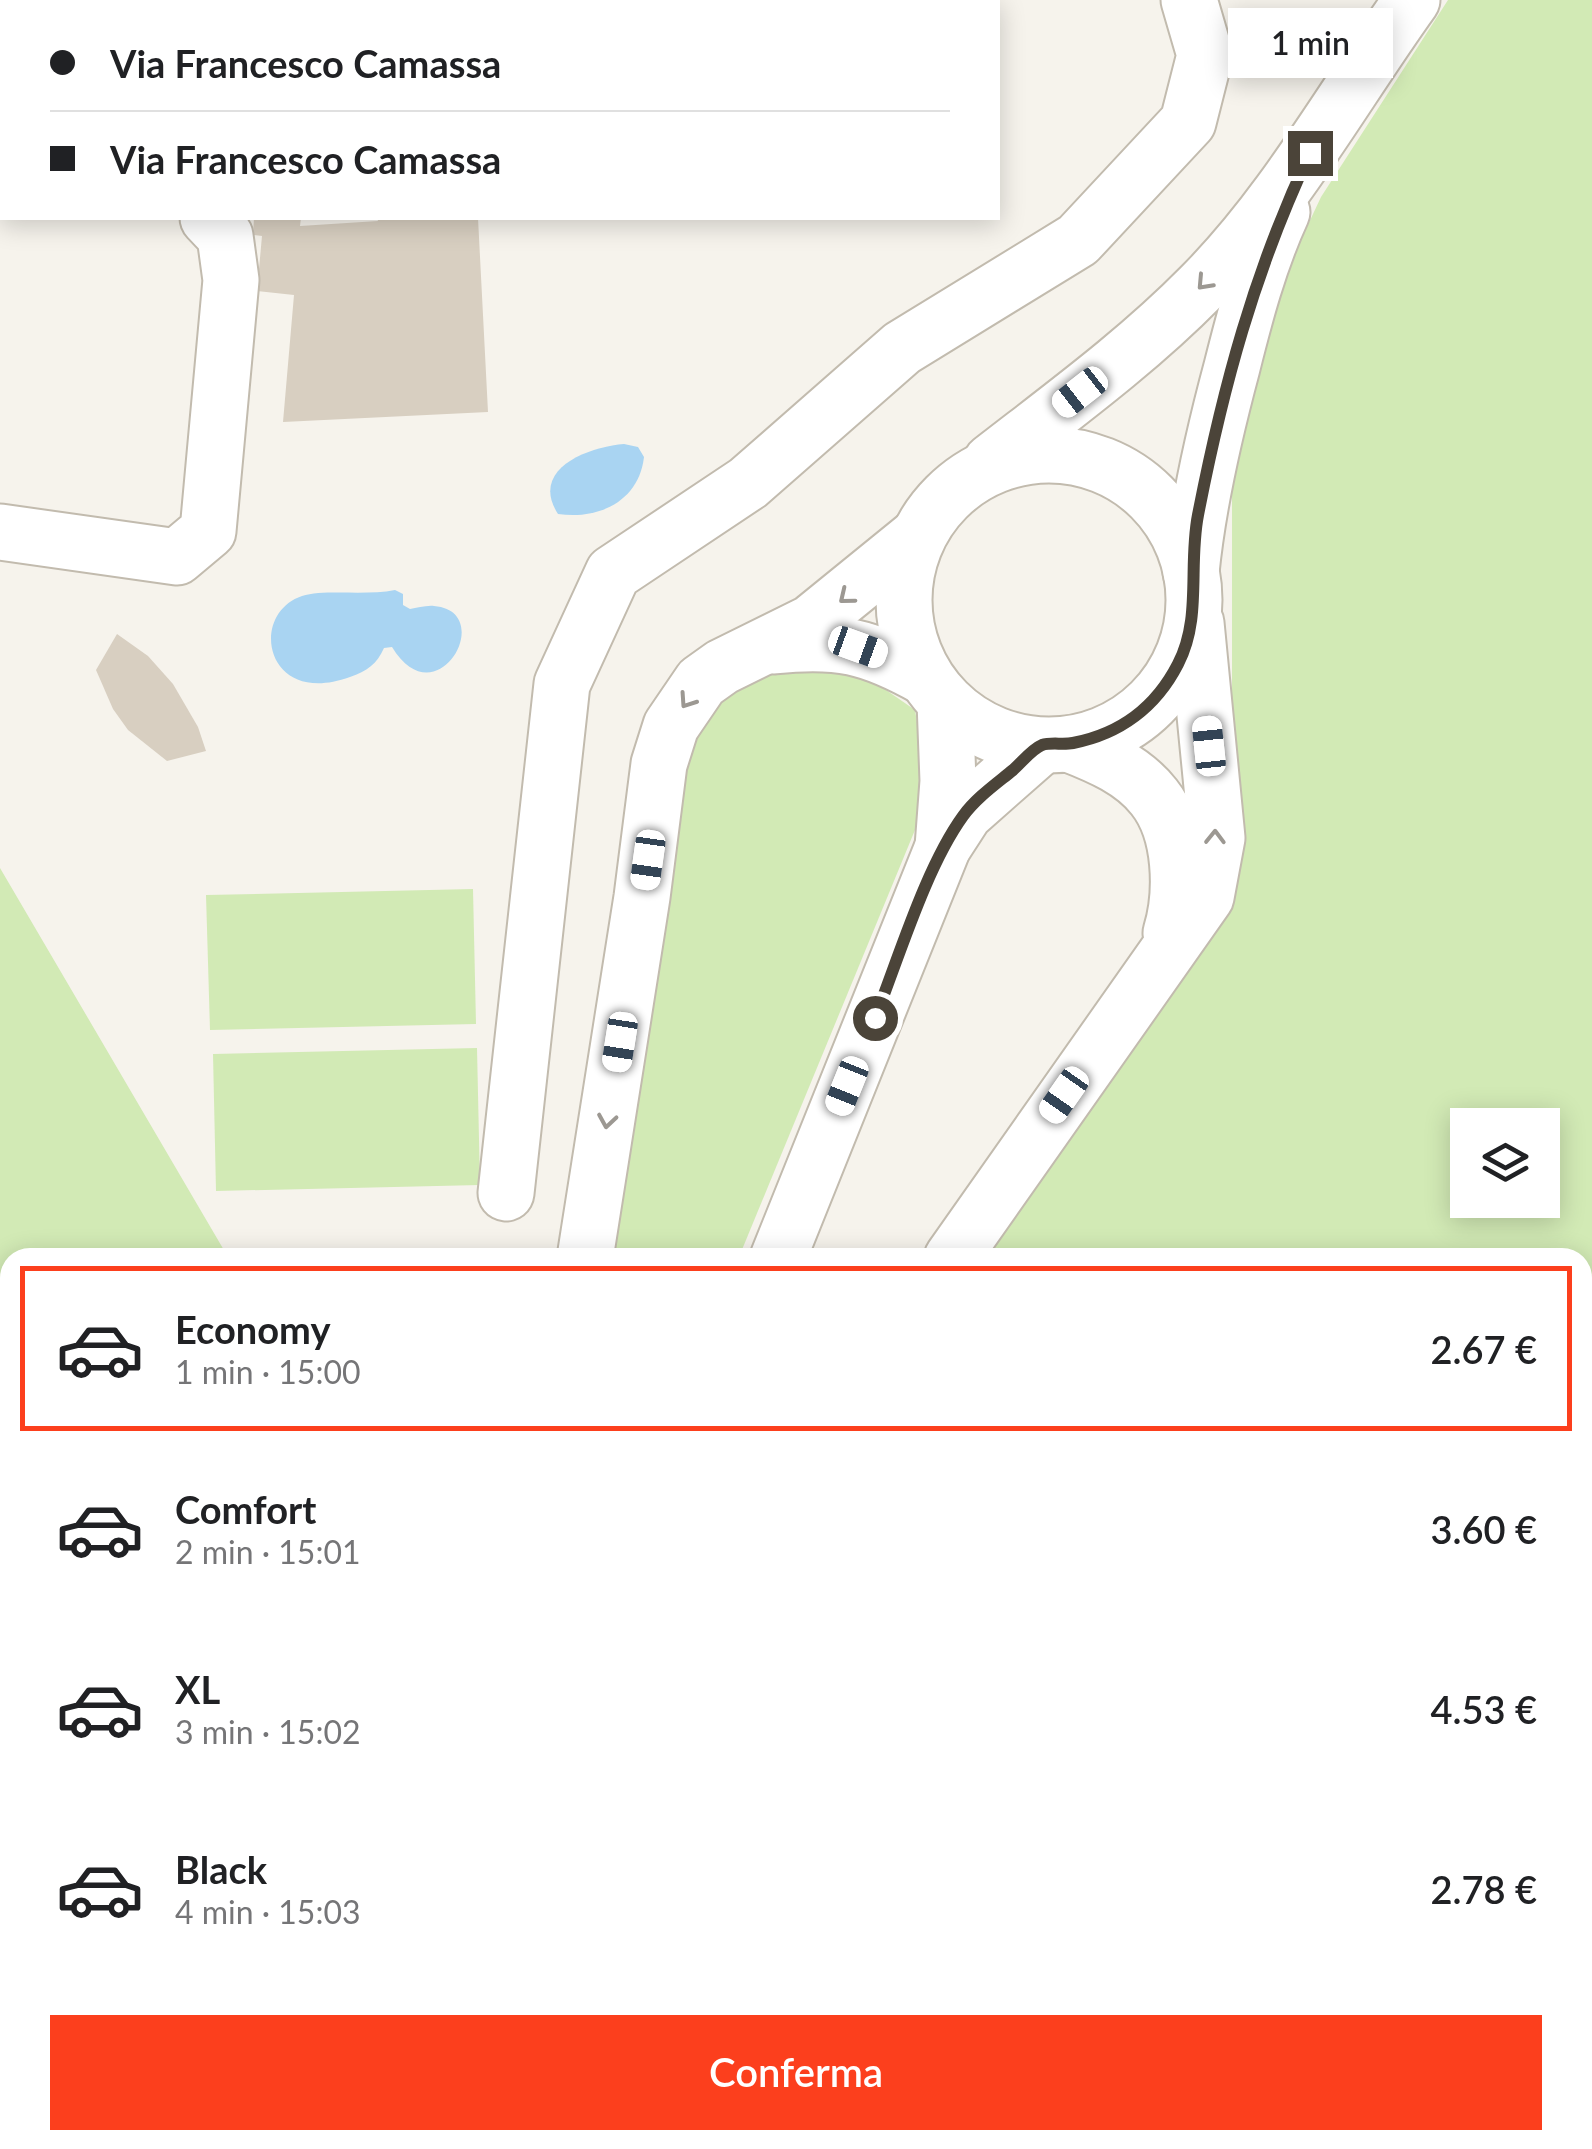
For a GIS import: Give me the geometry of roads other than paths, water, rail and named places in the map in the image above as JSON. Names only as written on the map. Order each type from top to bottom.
[{"type":"street","points":[[506,1193],[562,684],[612,573],[748,483],[902,348],[1078,240],[1188,122],[1205,54],[1190,0]]},
{"type":"street","points":[[944,846],[948,781],[936,690],[913,652],[906,623],[904,593],[908,564],[918,536],[954,490],[1146,340],[1204,285],[1310,153],[1412,0]]},
{"type":"street","points":[[782,1248],[944,846],[965,813],[1055,745],[1097,738],[1124,725],[1157,696],[1181,659],[1190,631],[1195,532],[1214,437],[1250,300],[1276,224],[1310,153]]},
{"type":"street","points":[[0,532],[177,557],[208,531],[231,280],[220,224]]},
{"type":"street","points":[[959,1248],[1206,897],[1216,838],[1192,587],[1177,534],[1154,500],[1109,468],[1084,459],[1029,456],[1002,462],[977,474]]},
{"type":"street","points":[[587,1248],[642,898],[659,764],[672,726],[701,682],[722,667],[812,623],[918,536]]},
{"type":"street","points":[[766,647],[819,641],[858,647],[896,661],[936,690],[966,719],[989,732],[1015,742],[1055,745],[1106,758],[1131,776],[1155,798],[1168,822],[1176,852],[1174,924],[1164,955]]},
{"type":"water","points":[[624,444],[638,447],[644,457],[641,472],[625,496],[588,514],[558,514],[551,498],[551,484],[557,473],[580,456]]},
{"type":"water","points":[[395,590],[403,594],[403,605],[410,609],[434,606],[452,612],[461,625],[461,641],[442,668],[427,673],[409,667],[392,647],[384,648],[375,663],[350,677],[321,683],[299,680],[283,670],[274,655],[271,638],[275,621],[285,606],[302,596],[322,593]]}]
